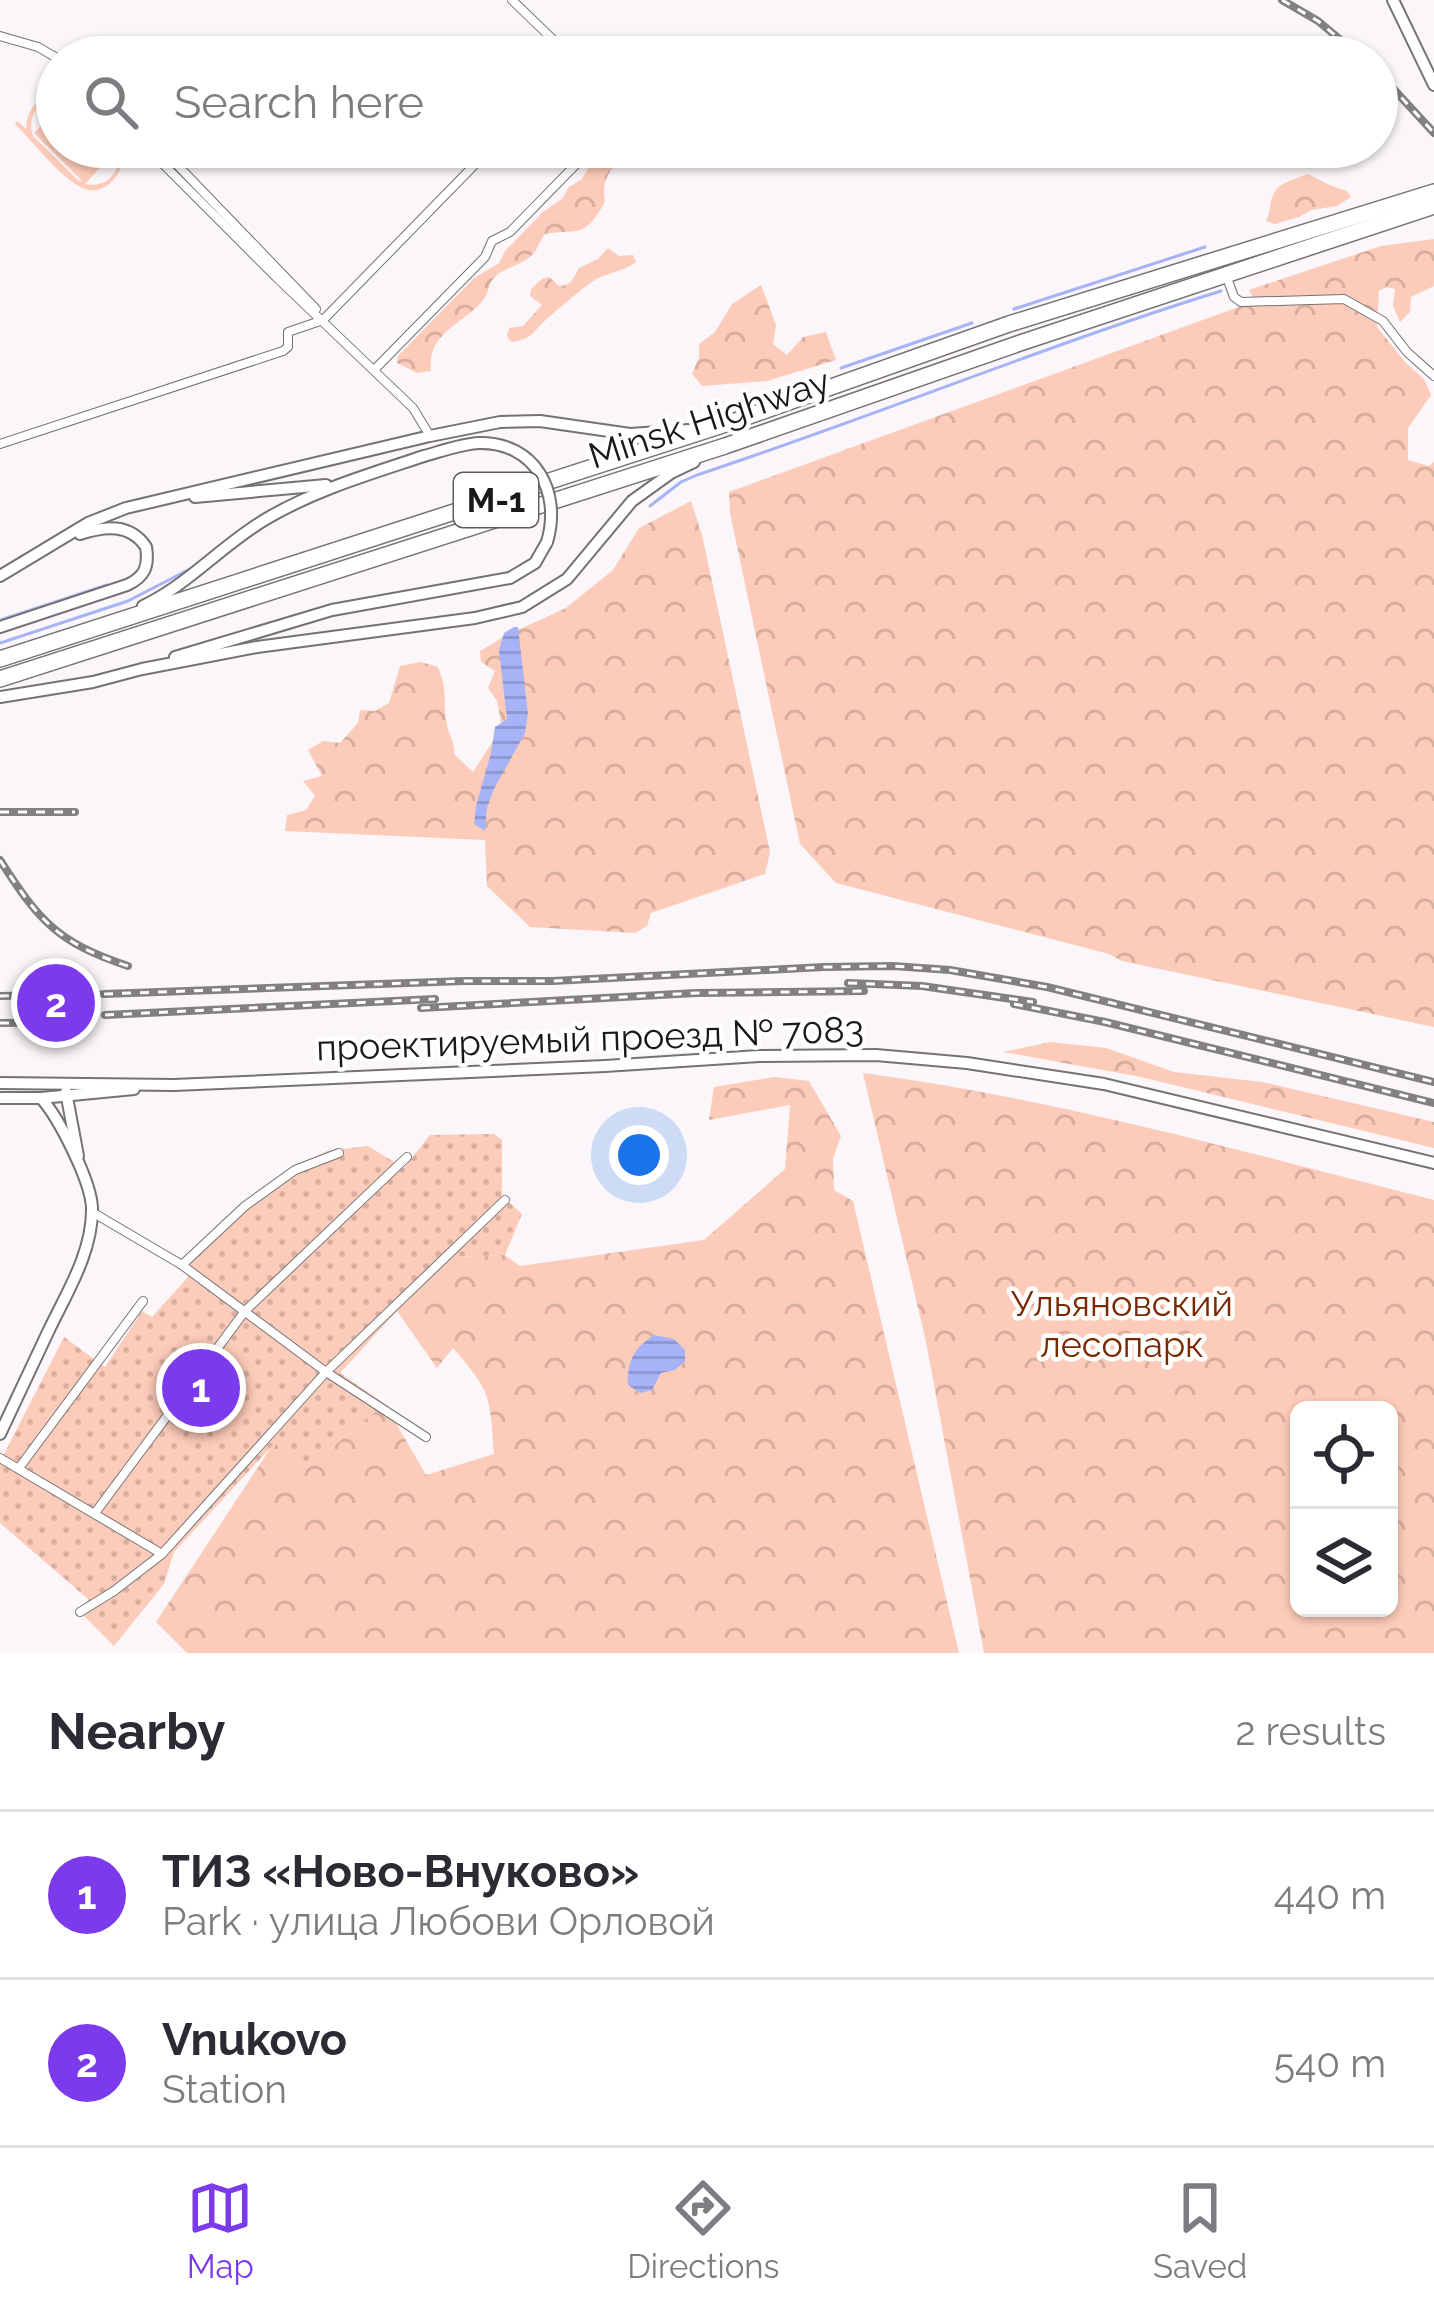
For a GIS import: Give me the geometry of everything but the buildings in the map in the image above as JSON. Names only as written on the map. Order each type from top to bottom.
[{"type":"highway","name":"Minsk Highway","points":[[0,658],[735,421],[1009,324],[1434,189]]},
{"type":"highway","name":"Minsk Highway","points":[[0,679],[725,446],[1434,206]]},
{"type":"main road","points":[[1394,0],[1434,85]]},
{"type":"main road","points":[[0,575],[88,523],[126,508],[430,436],[520,421],[630,434],[679,432],[735,421]]},
{"type":"main road","points":[[91,630],[164,596],[263,521],[347,482],[424,456],[483,443],[510,448],[541,475],[552,500],[547,542],[535,563],[510,578],[332,610],[142,669]]},
{"type":"main road","points":[[0,693],[79,685],[291,642],[475,618],[522,607],[567,578],[632,501],[670,473],[725,446]]},
{"type":"main road","points":[[152,501],[347,482]]},
{"type":"main road","points":[[0,627],[127,585],[143,575],[146,567],[146,547],[124,529],[96,529],[54,542]]},
{"type":"main road","name":"проектируемый проезд № 7083","points":[[62,1092],[759,1056],[875,1055],[968,1063],[1104,1084],[1434,1163]]},
{"type":"main road","points":[[0,1083],[62,1092]]},
{"type":"main road","points":[[0,1098],[41,1098],[62,1092]]},
{"type":"main road","points":[[54,1112],[62,1092]]},
{"type":"main road","points":[[62,1092],[81,1171]]},
{"type":"main road","points":[[0,1434],[89,1238],[91,1196],[54,1112],[41,1098]]},
{"type":"street","points":[[512,0],[550,36]]},
{"type":"street","points":[[0,36],[36,46]]},
{"type":"street","points":[[167,168],[413,408],[430,436]]},
{"type":"street","points":[[180,168],[323,320]]},
{"type":"street","points":[[0,444],[283,351],[288,347],[288,332],[323,320],[471,168]]},
{"type":"street","points":[[378,373],[484,257],[492,241],[510,232],[572,168]]},
{"type":"street","points":[[1226,275],[1240,302],[1344,299],[1383,321],[1434,376]]},
{"type":"street","points":[[182,1265],[245,1206],[295,1170],[339,1153]]},
{"type":"street","points":[[95,1513],[244,1311],[407,1156]]},
{"type":"street","points":[[80,1612],[163,1553],[326,1372],[505,1200]]},
{"type":"street","points":[[92,1212],[182,1265],[326,1372],[426,1437]]},
{"type":"street","points":[[19,1468],[143,1301]]},
{"type":"street","points":[[0,1458],[163,1553]]},
{"type":"green space","points":[[34,105],[31,122],[36,146],[15,124],[26,129]]},
{"type":"green space","points":[[56,168],[66,168],[82,181],[69,168],[100,168],[85,184],[97,184],[120,168],[108,185],[94,190]]},
{"type":"green space","points":[[588,168],[613,168],[605,185],[605,202],[586,227],[545,234],[528,259],[494,278],[476,308],[441,337],[431,357],[431,371],[417,373],[397,363],[398,356],[474,278],[499,263],[543,212]]},
{"type":"green space","points":[[1308,174],[1351,197],[1337,206],[1275,224],[1266,221],[1276,189]]},
{"type":"green space","points":[[1434,239],[1434,286],[1411,297],[1410,312],[1400,322],[1393,306],[1395,289],[1379,291],[1377,327],[1424,379],[1431,395],[1408,428],[1408,460],[1429,466],[1434,462],[1434,1027],[1122,961],[836,883],[800,844],[729,492],[1255,301],[1249,290],[1381,246]]},
{"type":"green space","points":[[608,248],[619,256],[633,255],[636,262],[593,281],[529,336],[511,342],[509,328],[523,326],[542,305],[530,296],[531,289],[549,277],[559,286],[567,284],[579,268]]},
{"type":"green space","points":[[761,285],[776,325],[773,344],[787,355],[803,337],[826,332],[836,360],[767,381],[702,386],[692,374],[699,344],[715,332],[732,304]]},
{"type":"green space","points":[[691,501],[770,852],[765,874],[651,913],[647,926],[635,933],[530,927],[487,886],[485,840],[285,831],[287,815],[306,810],[315,796],[303,781],[322,776],[308,750],[323,741],[340,743],[358,723],[360,710],[375,711],[389,703],[400,666],[421,662],[438,667],[454,754],[473,772],[502,727],[497,701],[488,688],[495,671],[481,662],[480,651],[566,608],[613,570],[639,528]]},
{"type":"green space","points":[[1050,1042],[1106,1048],[1174,1072],[1262,1082],[1434,1122],[1434,1148],[1141,1077],[1003,1052]]},
{"type":"green space","name":"Ульяновский лесопарк","points":[[863,1073],[1079,1112],[1434,1200],[1434,1653],[984,1653],[926,1342]]},
{"type":"green space","points":[[775,1077],[809,1081],[841,1136],[833,1158],[834,1190],[853,1201],[959,1653],[187,1653],[156,1622],[274,1443],[307,1468],[385,1404],[426,1475],[494,1454],[490,1407],[475,1375],[453,1348],[437,1368],[397,1311],[456,1257],[505,1255],[520,1266],[704,1240],[785,1169],[790,1105],[709,1120],[714,1087]]},
{"type":"green space","points":[[494,1134],[502,1140],[502,1196],[522,1214],[505,1255],[456,1257],[397,1311],[340,1373],[385,1404],[307,1468],[274,1444],[174,1552],[164,1584],[114,1646],[84,1616],[88,1599],[0,1523],[0,1462],[64,1337],[105,1367],[142,1311],[152,1317],[188,1277],[183,1258],[239,1205],[283,1173],[327,1151],[368,1146],[404,1168],[430,1135]]},
{"type":"water","points":[[518,627],[528,714],[525,733],[487,808],[485,831],[474,824],[476,806],[495,727],[507,719],[499,650],[504,633]]},
{"type":"water","points":[[654,1335],[674,1339],[685,1350],[685,1361],[661,1373],[652,1390],[640,1393],[628,1385],[629,1369],[637,1350]]},
{"type":"waterway","points":[[1014,309],[1205,247]]},
{"type":"waterway","points":[[650,506],[697,475],[1221,291]]},
{"type":"waterway","points":[[841,368],[972,323]]},
{"type":"waterway","points":[[0,643],[128,601],[188,570]]},
{"type":"waterway","points":[[0,620],[107,585]]},
{"type":"railway","points":[[1282,0],[1336,36]]},
{"type":"railway","points":[[1398,94],[1434,133]]},
{"type":"railway","points":[[0,812],[75,812]]},
{"type":"railway","points":[[0,860],[52,927],[84,948],[128,966]]},
{"type":"railway","points":[[104,994],[893,966],[950,970],[1047,987],[1434,1082]]},
{"type":"railway","points":[[848,983],[922,986],[1033,1002]]},
{"type":"railway","points":[[421,1008],[696,993],[864,991]]},
{"type":"railway","points":[[0,996],[98,994]]},
{"type":"railway","points":[[105,1015],[435,999]]},
{"type":"railway","points":[[1014,1004],[1434,1103]]},
{"type":"railway","points":[[0,1023],[83,1022]]},
{"type":"place","name":"Vnukovo","points":[[56,1003]]},
{"type":"place","name":"ТИЗ «Ново-Внуково»","points":[[201,1388]]}]
